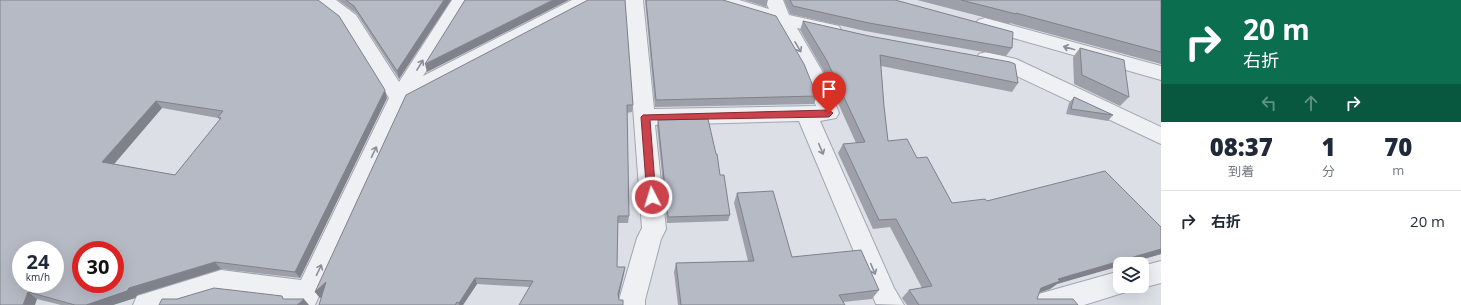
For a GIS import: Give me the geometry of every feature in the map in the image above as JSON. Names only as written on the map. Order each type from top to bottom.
[{"type":"street","points":[[324,0],[350,19],[399,98]]},
{"type":"street","points":[[146,305],[221,282],[305,299],[399,98],[461,0]]},
{"type":"street","points":[[399,98],[586,0]]},
{"type":"street","points":[[632,305],[632,300],[649,238],[654,229],[646,117],[634,0]]},
{"type":"street","points":[[720,0],[782,19],[850,34]]},
{"type":"street","points":[[774,0],[782,19],[812,71],[817,113],[885,296],[892,305]]},
{"type":"street","points":[[968,20],[1161,73]]},
{"type":"street","points":[[971,57],[1009,64],[1161,136]]},
{"type":"street","points":[[646,117],[817,113]]},
{"type":"street","points":[[1149,275],[1161,272]]},
{"type":"street","points":[[1042,305],[1113,285]]},
{"type":"building","points":[[0,0],[318,0],[339,16],[385,90],[295,272],[215,262],[129,288],[124,292],[124,241],[72,241],[72,293],[121,293],[86,305],[75,305],[32,293],[64,293],[64,241],[12,241],[12,293],[28,293],[23,305],[0,305]],"holes":[[[156,101],[223,111],[218,117],[221,118],[175,175],[102,162]]]},
{"type":"building","points":[[346,0],[444,0],[397,71],[354,6]]},
{"type":"building","points":[[465,0],[553,0],[425,64]]},
{"type":"building","points":[[588,0],[625,0],[633,105],[627,105],[629,216],[618,216],[617,267],[625,267],[618,294],[619,300],[623,300],[623,305],[519,305],[533,281],[475,278],[459,303],[457,302],[455,305],[319,305],[326,282],[315,292],[406,95]]},
{"type":"building","points":[[646,0],[723,0],[776,16],[804,64],[817,96],[656,100]]},
{"type":"building","points":[[790,0],[895,0],[1013,32],[1012,48],[869,23],[793,6]]},
{"type":"building","points":[[961,0],[1161,0],[1161,52],[1016,13]]},
{"type":"building","points":[[803,21],[869,36],[1015,64],[1018,83],[880,55],[888,141],[907,139],[917,158],[927,157],[952,203],[985,199],[987,201],[1105,171],[1161,227],[1161,249],[1134,257],[1113,257],[1113,263],[1058,279],[1060,281],[1041,288],[1037,299],[1073,299],[1078,305],[919,305],[909,290],[932,286],[896,219],[879,220],[843,144],[865,142],[827,61]]},
{"type":"building","points":[[1080,48],[1124,60],[1129,97],[1082,75]]},
{"type":"building","points":[[1074,97],[1113,115],[1071,109]]},
{"type":"building","points":[[708,119],[717,154],[720,175],[724,175],[730,215],[668,217],[658,120]]},
{"type":"building","points":[[773,191],[792,257],[861,250],[879,290],[839,295],[845,305],[681,305],[676,263],[754,261],[737,193]]},
{"type":"building","points":[[214,288],[282,296],[283,299],[304,299],[297,305],[159,305],[162,299],[177,299]]},
{"type":"route","points":[[652,197],[646,117],[829,113]]}]
